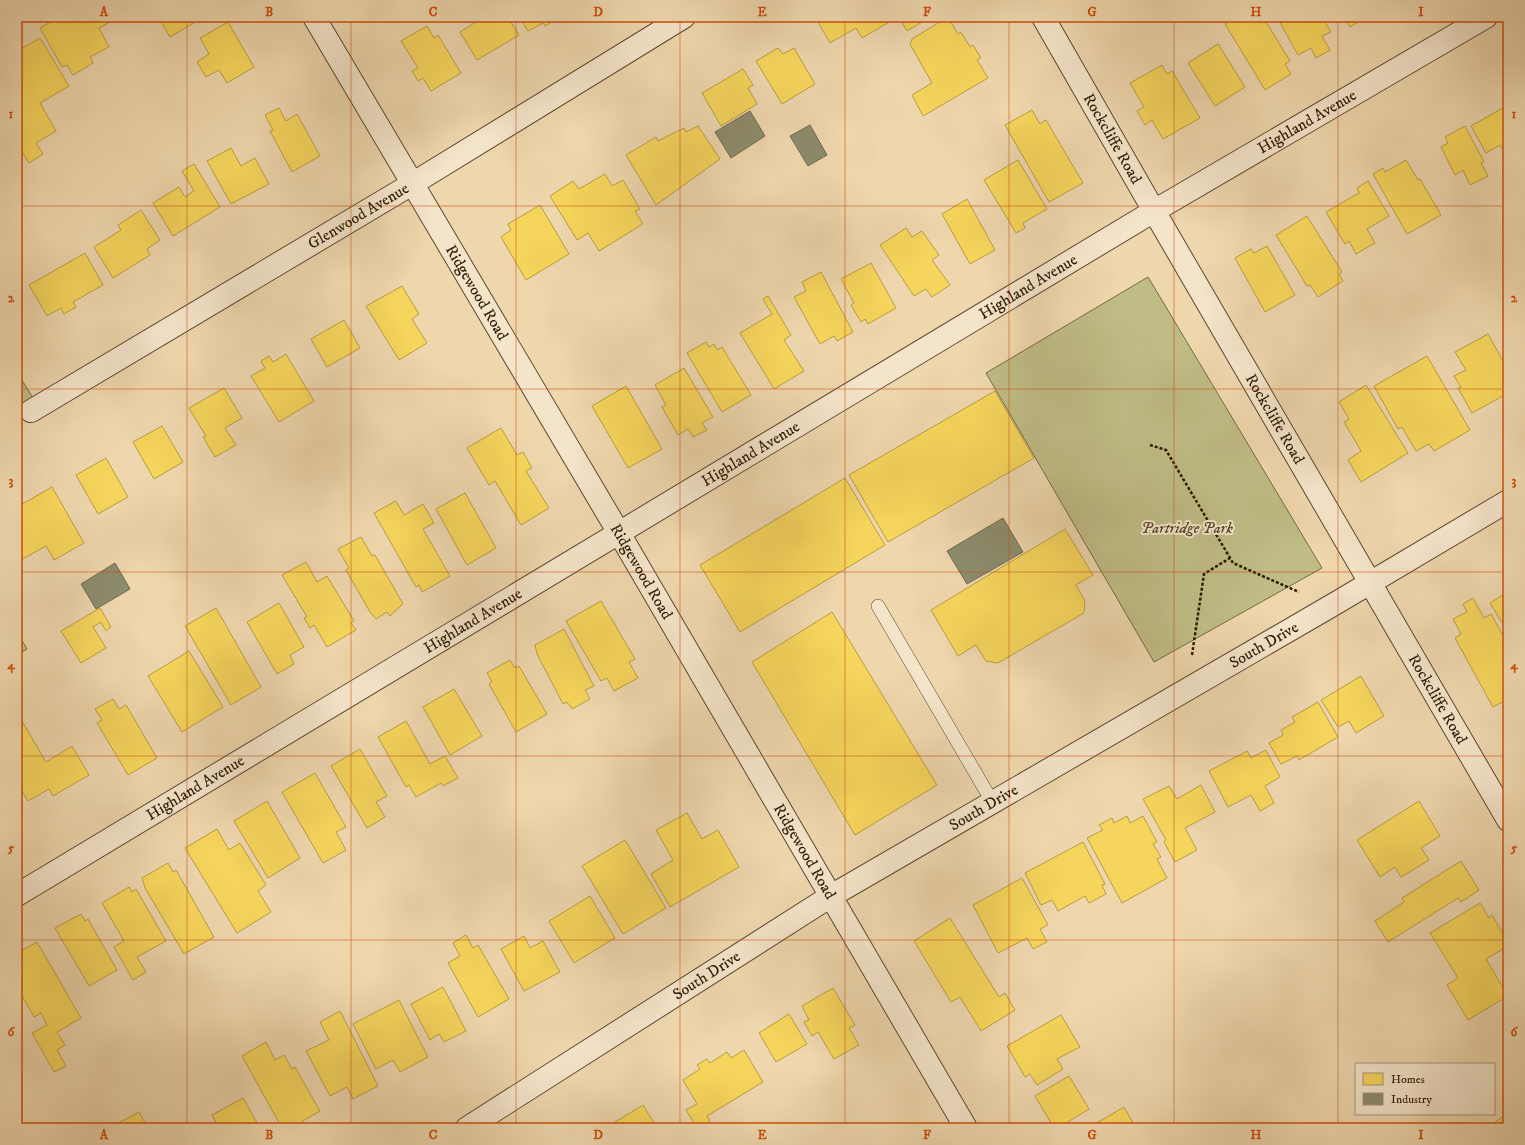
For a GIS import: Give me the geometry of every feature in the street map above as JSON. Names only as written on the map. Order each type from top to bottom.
[{"type":"street","name":"Ridgewood Road","points":[[314,17],[619,534],[966,1128]]},
{"type":"street","name":"Glenwood Avenue","points":[[30,411],[412,184],[684,17]]},
{"type":"street","name":"Rockcliffe Road","points":[[1043,17],[1369,584],[1508,820]]},
{"type":"street","name":"Highland Avenue","points":[[17,895],[1154,211],[1486,17]]},
{"type":"street","name":"South Drive","points":[[467,1128],[831,896],[1369,584],[1508,501]]},
{"type":"lane","points":[[878,606],[993,803]]},
{"type":"path","points":[[1150,445],[1166,450],[1233,563],[1331,606]]},
{"type":"path","points":[[1187,689],[1204,574],[1230,558]]},
{"type":"green space","name":"Partridge Park","points":[[1148,277],[1322,568],[1154,662],[986,373]]},
{"type":"green space","points":[[17,372],[36,403],[17,413]]},
{"type":"green space","points":[[17,632],[27,649],[17,655]]},
{"type":"building: Homes","points":[[52,17],[107,17],[110,22],[99,28],[109,47],[90,57],[93,63],[73,75],[67,65],[62,67],[40,28],[54,20]]},
{"type":"building: Homes","points":[[158,17],[204,17],[170,37]]},
{"type":"building: Homes","points":[[484,17],[508,17],[519,35],[477,60],[460,32]]},
{"type":"building: Homes","points":[[519,17],[560,17],[545,26],[543,23],[528,31]]},
{"type":"building: Homes","points":[[815,17],[898,17],[862,38],[856,28],[830,43]]},
{"type":"building: Homes","points":[[899,17],[930,17],[907,31]]},
{"type":"building: Homes","points":[[948,17],[958,34],[961,32],[970,47],[973,45],[981,58],[977,60],[988,78],[923,116],[912,95],[932,83],[910,44],[912,39]]},
{"type":"building: Homes","points":[[1236,17],[1263,17],[1290,61],[1285,64],[1291,74],[1265,90],[1225,24]]},
{"type":"building: Homes","points":[[1277,17],[1322,17],[1331,32],[1322,36],[1330,50],[1316,58],[1311,48],[1298,55]]},
{"type":"building: Homes","points":[[1344,17],[1366,17],[1350,27]]},
{"type":"building: Homes","points":[[228,22],[254,67],[227,83],[219,70],[206,77],[197,62],[209,54],[200,38]]},
{"type":"building: Homes","points":[[427,26],[434,38],[438,35],[461,73],[431,91],[423,78],[418,81],[412,71],[418,68],[401,41]]},
{"type":"building: Homes","points":[[40,38],[69,86],[40,103],[56,131],[36,143],[43,154],[29,163],[22,152],[17,155],[17,51]]},
{"type":"building: Homes","points":[[1218,44],[1245,87],[1215,106],[1188,63]]},
{"type":"building: Homes","points":[[778,48],[783,54],[794,48],[815,84],[782,104],[756,61]]},
{"type":"building: Homes","points":[[1162,65],[1167,74],[1172,71],[1200,118],[1163,139],[1152,120],[1145,125],[1137,111],[1144,107],[1130,83]]},
{"type":"building: Homes","points":[[743,69],[753,85],[748,88],[757,104],[721,126],[702,93]]},
{"type":"building: Homes","points":[[1508,105],[1508,150],[1504,152],[1500,145],[1486,153],[1471,126]]},
{"type":"building: Homes","points":[[279,108],[286,121],[297,114],[320,156],[292,172],[270,131],[273,130],[265,115]]},
{"type":"building: Homes","points":[[1032,110],[1040,124],[1046,120],[1083,183],[1049,202],[1005,125]]},
{"type":"building: Homes","points":[[698,126],[720,159],[656,205],[626,155],[656,137],[658,141],[684,128],[686,132]]},
{"type":"building: Homes","points":[[1465,126],[1484,162],[1481,163],[1488,176],[1470,185],[1463,170],[1455,175],[1441,147],[1448,143],[1445,137]]},
{"type":"building: Homes","points":[[231,148],[241,166],[255,158],[269,184],[231,204],[207,161]]},
{"type":"building: Homes","points":[[1018,160],[1047,209],[1023,223],[1025,228],[1016,233],[984,180]]},
{"type":"building: Homes","points":[[1406,160],[1418,180],[1420,179],[1441,215],[1407,234],[1373,174],[1383,168],[1385,172]]},
{"type":"building: Homes","points":[[194,164],[220,207],[173,236],[153,203],[179,187],[185,197],[194,191],[182,171]]},
{"type":"building: Homes","points":[[605,174],[612,186],[623,180],[640,209],[635,211],[643,224],[599,251],[588,233],[577,240],[550,196],[573,181],[579,189]]},
{"type":"building: Homes","points":[[1368,181],[1389,216],[1367,229],[1375,243],[1356,254],[1349,241],[1345,244],[1326,212],[1359,193],[1357,188]]},
{"type":"building: Homes","points":[[967,199],[995,250],[970,264],[942,214]]},
{"type":"building: Homes","points":[[540,205],[569,254],[526,280],[501,237],[511,230],[508,224]]},
{"type":"building: Homes","points":[[141,210],[160,240],[147,249],[150,255],[113,278],[94,247],[121,230],[118,225]]},
{"type":"building: Homes","points":[[1307,216],[1342,272],[1339,274],[1343,281],[1318,297],[1310,285],[1307,286],[1276,235]]},
{"type":"building: Homes","points":[[906,228],[912,237],[922,231],[939,255],[932,260],[950,285],[932,297],[926,289],[914,296],[880,245]]},
{"type":"building: Homes","points":[[1267,246],[1295,295],[1265,312],[1235,258],[1251,249],[1254,253]]},
{"type":"building: Homes","points":[[85,253],[103,285],[73,302],[76,307],[64,314],[61,308],[47,316],[29,285]]},
{"type":"building: Homes","points":[[871,263],[896,308],[868,324],[865,319],[861,322],[851,305],[854,303],[841,279]]},
{"type":"building: Homes","points":[[821,272],[853,332],[837,341],[834,336],[820,344],[794,297],[806,291],[802,282]]},
{"type":"building: Homes","points":[[402,286],[419,314],[412,319],[427,343],[399,360],[366,306]]},
{"type":"building: Homes","points":[[768,296],[791,335],[784,340],[804,371],[774,389],[740,333],[772,314],[763,299]]},
{"type":"building: Homes","points":[[344,320],[360,348],[327,367],[311,339]]},
{"type":"building: Homes","points":[[1488,334],[1503,361],[1508,358],[1508,393],[1472,413],[1458,388],[1461,387],[1454,376],[1466,370],[1455,352]]},
{"type":"building: Homes","points":[[706,342],[709,347],[714,344],[717,350],[722,347],[751,395],[722,412],[687,353]]},
{"type":"building: Homes","points":[[286,354],[314,401],[279,422],[251,376],[265,368],[261,361],[269,356],[273,362]]},
{"type":"building: Homes","points":[[1427,356],[1470,430],[1434,451],[1429,444],[1416,451],[1402,427],[1398,429],[1374,386]]},
{"type":"building: Homes","points":[[684,368],[713,417],[702,423],[707,430],[693,437],[688,429],[678,435],[662,407],[666,405],[655,385]]},
{"type":"building: Homes","points":[[1366,385],[1408,453],[1361,482],[1348,460],[1361,451],[1344,422],[1349,419],[1339,402]]},
{"type":"building: Homes","points":[[626,386],[662,449],[628,468],[592,406]]},
{"type":"building: Homes","points":[[224,388],[242,418],[225,428],[236,445],[215,457],[203,437],[206,436],[189,408]]},
{"type":"building: Homes","points":[[995,391],[1034,458],[888,542],[849,475]]},
{"type":"building: Homes","points":[[162,426],[183,462],[154,479],[133,442]]},
{"type":"building: Homes","points":[[501,428],[517,455],[523,452],[532,468],[526,471],[549,508],[521,525],[495,481],[489,485],[467,448]]},
{"type":"building: Homes","points":[[106,458],[128,497],[98,514],[76,475]]},
{"type":"building: Homes","points":[[845,478],[885,545],[740,632],[700,565]]},
{"type":"building: Homes","points":[[52,487],[84,543],[54,560],[46,546],[21,560],[17,554],[17,507]]},
{"type":"building: Homes","points":[[465,493],[496,548],[467,565],[436,509]]},
{"type":"building: Homes","points":[[396,501],[404,515],[423,504],[434,523],[423,529],[450,576],[422,592],[419,585],[416,587],[374,513]]},
{"type":"building: Homes","points":[[1065,529],[1093,575],[1076,585],[1085,601],[1084,613],[998,663],[986,661],[976,645],[958,656],[931,610]]},
{"type":"building: Homes","points":[[361,537],[372,556],[375,555],[403,604],[390,616],[387,612],[376,619],[370,612],[346,570],[349,568],[338,549]]},
{"type":"building: Homes","points":[[306,562],[317,582],[327,576],[354,621],[351,623],[356,630],[327,647],[314,625],[310,628],[304,618],[307,617],[282,575]]},
{"type":"building: Homes","points":[[1508,592],[1508,623],[1504,626],[1490,603]]},
{"type":"building: Homes","points":[[1473,598],[1484,618],[1491,614],[1508,644],[1508,699],[1493,707],[1455,638],[1461,634],[1453,619],[1467,612],[1463,604]]},
{"type":"building: Homes","points":[[601,601],[635,659],[629,662],[638,678],[614,691],[607,678],[601,681],[566,621]]},
{"type":"building: Homes","points":[[279,603],[304,647],[290,655],[294,664],[277,674],[247,622]]},
{"type":"building: Homes","points":[[100,608],[111,627],[106,631],[101,622],[93,627],[106,648],[81,663],[61,631]]},
{"type":"building: Homes","points":[[216,608],[261,687],[231,705],[185,626]]},
{"type":"building: Homes","points":[[832,612],[937,785],[855,835],[752,662]]},
{"type":"building: Homes","points":[[564,629],[594,686],[585,690],[590,699],[572,709],[567,702],[563,704],[537,654],[535,645]]},
{"type":"building: Homes","points":[[189,651],[223,707],[182,732],[148,676]]},
{"type":"building: Homes","points":[[510,660],[515,668],[519,666],[547,714],[516,732],[489,684],[492,682],[487,673]]},
{"type":"building: Homes","points":[[1361,676],[1384,716],[1356,733],[1349,721],[1338,727],[1321,700]]},
{"type":"building: Homes","points":[[454,689],[482,736],[450,755],[423,707]]},
{"type":"building: Homes","points":[[113,699],[119,709],[126,705],[157,758],[128,775],[97,723],[102,720],[95,709]]},
{"type":"building: Homes","points":[[1318,702],[1338,737],[1299,760],[1297,756],[1281,764],[1269,743],[1283,735],[1281,730],[1295,722],[1292,717]]},
{"type":"building: Homes","points":[[19,716],[46,762],[72,746],[89,775],[53,796],[49,789],[28,801],[17,783],[17,718]]},
{"type":"building: Homes","points":[[406,721],[430,764],[445,756],[458,778],[443,786],[441,783],[416,797],[409,785],[406,787],[378,737]]},
{"type":"building: Homes","points":[[360,749],[387,796],[376,802],[385,817],[367,828],[331,766]]},
{"type":"building: Homes","points":[[1266,750],[1280,777],[1265,786],[1274,803],[1260,811],[1251,795],[1228,807],[1209,771],[1247,751],[1251,758]]},
{"type":"building: Homes","points":[[315,773],[346,827],[336,832],[346,850],[323,863],[282,792]]},
{"type":"building: Homes","points":[[1201,785],[1215,812],[1185,828],[1197,850],[1175,862],[1164,842],[1166,840],[1143,799],[1169,786],[1177,799]]},
{"type":"building: Homes","points":[[267,801],[300,858],[268,878],[234,821]]},
{"type":"building: Homes","points":[[1419,801],[1440,836],[1421,848],[1429,860],[1401,877],[1395,867],[1380,877],[1357,840]]},
{"type":"building: Homes","points":[[687,813],[702,839],[718,830],[739,867],[670,907],[651,874],[673,860],[656,830]]},
{"type":"building: Homes","points":[[1127,816],[1130,823],[1143,816],[1157,842],[1153,844],[1161,857],[1157,859],[1167,878],[1122,903],[1087,838],[1103,830],[1099,825],[1112,818],[1114,823]]},
{"type":"building: Homes","points":[[217,829],[229,850],[240,843],[266,885],[258,891],[271,912],[237,933],[185,848]]},
{"type":"building: Homes","points":[[625,840],[666,908],[623,934],[582,866]]},
{"type":"building: Homes","points":[[1083,842],[1105,884],[1102,885],[1106,894],[1089,903],[1085,896],[1058,911],[1052,900],[1041,905],[1025,873]]},
{"type":"building: Homes","points":[[1461,861],[1479,890],[1461,902],[1458,898],[1388,942],[1375,921],[1404,902],[1402,898]]},
{"type":"building: Homes","points":[[168,863],[173,872],[176,870],[214,937],[184,954],[145,888],[142,878]]},
{"type":"building: Homes","points":[[1022,878],[1048,925],[1040,929],[1047,942],[1033,949],[1027,938],[998,953],[973,905]]},
{"type":"building: Homes","points":[[129,887],[132,892],[136,889],[166,941],[137,957],[146,972],[133,980],[114,947],[124,941],[102,903]]},
{"type":"building: Homes","points":[[590,896],[615,938],[574,963],[549,921]]},
{"type":"building: Homes","points":[[1480,903],[1489,918],[1492,915],[1508,942],[1508,946],[1486,959],[1508,996],[1468,1020],[1447,985],[1458,978],[1430,933]]},
{"type":"building: Homes","points":[[81,914],[85,921],[88,919],[117,970],[89,986],[55,928]]},
{"type":"building: Homes","points":[[950,918],[999,997],[1005,993],[1015,1010],[981,1031],[960,997],[951,1002],[914,941]]},
{"type":"building: Homes","points":[[466,935],[473,948],[478,945],[509,999],[478,1017],[448,963],[460,956],[453,943]]},
{"type":"building: Homes","points":[[524,936],[530,948],[543,941],[560,972],[524,991],[501,949]]},
{"type":"building: Homes","points":[[37,942],[81,1018],[57,1032],[65,1045],[57,1050],[66,1066],[54,1072],[32,1033],[47,1025],[41,1013],[34,1017],[17,987],[17,953]]},
{"type":"building: Homes","points":[[443,987],[466,1031],[444,1042],[439,1034],[430,1040],[411,1004]]},
{"type":"building: Homes","points":[[833,988],[855,1025],[849,1028],[859,1045],[834,1059],[818,1032],[812,1036],[804,1022],[809,1020],[802,1006]]},
{"type":"building: Homes","points":[[399,1000],[428,1057],[400,1072],[393,1060],[376,1069],[353,1024]]},
{"type":"building: Homes","points":[[340,1011],[378,1086],[353,1099],[347,1087],[330,1096],[306,1051],[329,1040],[320,1022]]},
{"type":"building: Homes","points":[[789,1014],[807,1044],[776,1062],[759,1033]]},
{"type":"building: Homes","points":[[1061,1015],[1080,1047],[1057,1059],[1063,1069],[1037,1085],[1030,1074],[1025,1077],[1007,1046]]},
{"type":"building: Homes","points":[[266,1042],[275,1060],[284,1055],[292,1069],[295,1067],[320,1111],[301,1122],[304,1128],[282,1128],[242,1056]]},
{"type":"building: Homes","points":[[744,1050],[763,1082],[707,1116],[710,1121],[697,1128],[686,1110],[697,1104],[683,1080],[700,1069],[697,1065],[707,1059],[710,1063],[727,1052],[731,1058]]},
{"type":"building: Homes","points":[[1069,1076],[1089,1109],[1058,1128],[1054,1128],[1035,1096]]},
{"type":"building: Homes","points":[[243,1098],[260,1128],[219,1128],[212,1115]]},
{"type":"building: Homes","points":[[643,1105],[657,1128],[607,1127]]},
{"type":"building: Homes","points":[[1124,1107],[1136,1128],[1088,1128]]},
{"type":"building: Homes","points":[[139,1112],[148,1128],[109,1128]]},
{"type":"building: Homes","points":[[1508,1113],[1508,1128],[1487,1128]]},
{"type":"building: Industry","points":[[750,111],[765,136],[731,158],[715,132]]},
{"type":"building: Industry","points":[[810,125],[827,155],[808,166],[790,136]]},
{"type":"building: Industry","points":[[1003,518],[1023,552],[967,584],[947,551]]},
{"type":"building: Industry","points":[[115,563],[130,589],[96,609],[81,584]]}]
